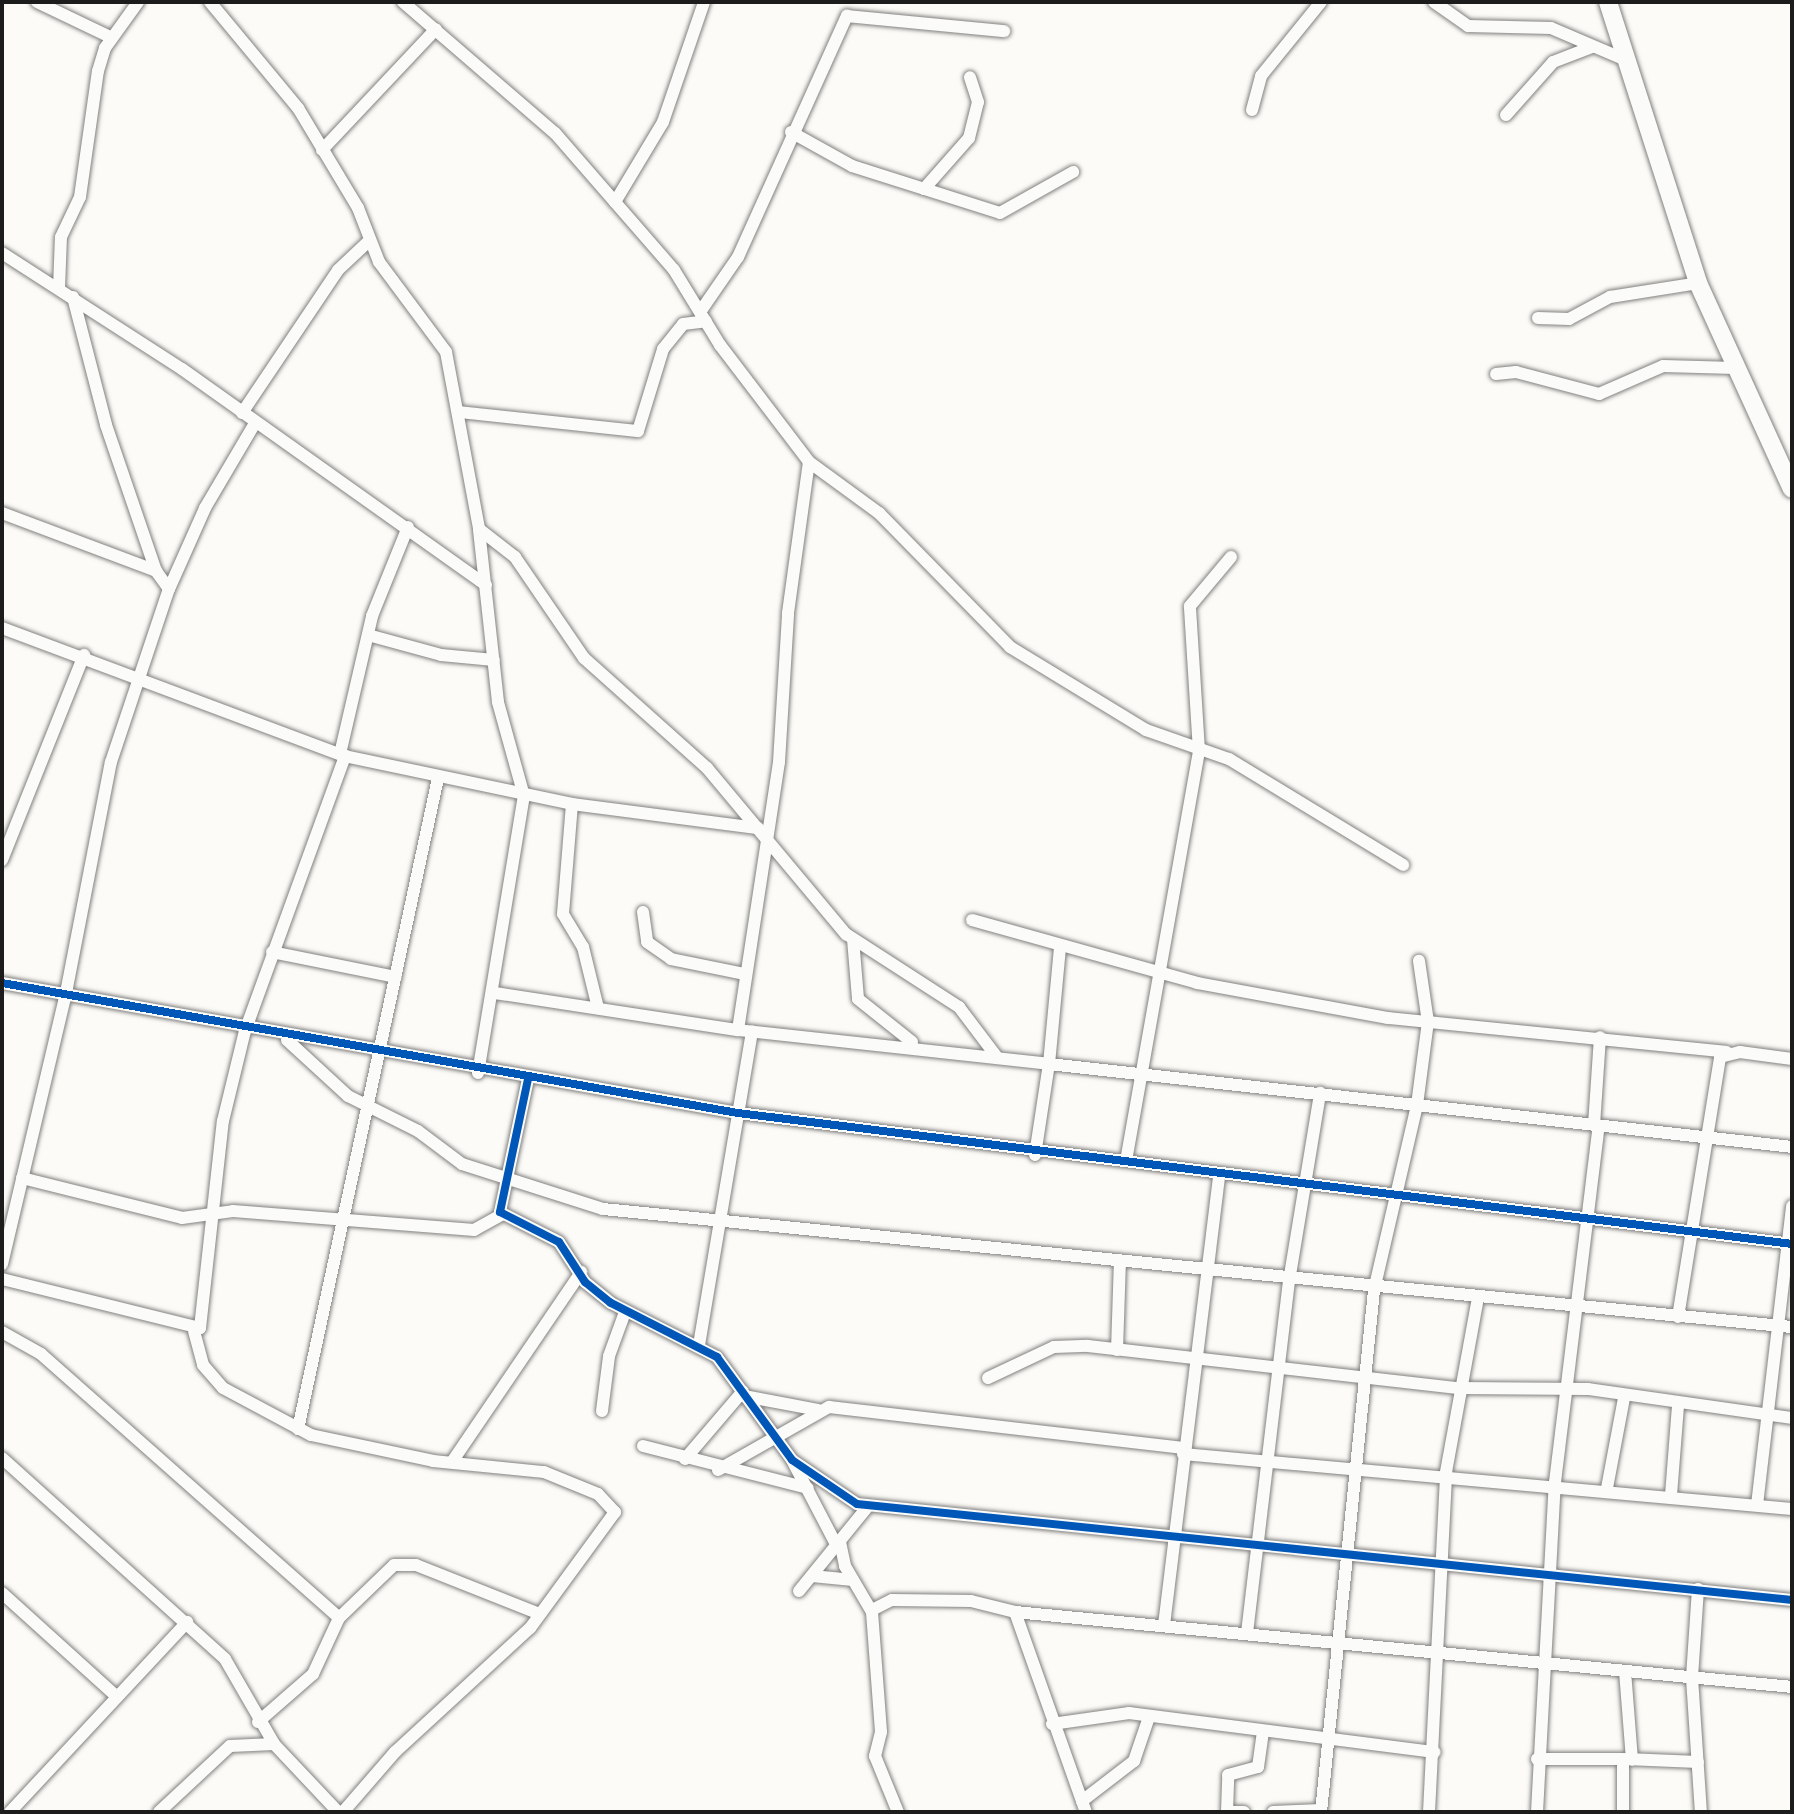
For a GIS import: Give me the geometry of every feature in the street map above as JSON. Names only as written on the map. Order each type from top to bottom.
[{"type":"main road","points":[[1608,2],[1698,283],[1792,489]]},
{"type":"street","points":[[37,2],[112,38]]},
{"type":"street","points":[[59,288],[61,237],[80,197],[98,71],[112,38],[138,2]]},
{"type":"street","points":[[210,2],[298,108],[370,240],[446,352],[479,529],[494,660],[524,796],[495,993],[478,1073]]},
{"type":"street","points":[[403,2],[519,96],[615,202],[809,462],[879,513],[1021,656],[1146,730],[1229,759],[1403,865]]},
{"type":"street","points":[[615,202],[663,122],[704,2]]},
{"type":"street","points":[[1252,110],[1261,76],[1321,2]]},
{"type":"street","points":[[1434,2],[1468,26],[1551,28],[1628,61]]},
{"type":"street","points":[[459,412],[638,431],[663,349],[683,324],[703,317],[738,257],[791,132],[855,8],[1004,31]]},
{"type":"street","points":[[322,150],[436,29]]},
{"type":"street","points":[[1506,115],[1553,62],[1592,47]]},
{"type":"street","points":[[924,189],[969,138],[978,102],[970,77]]},
{"type":"street","points":[[791,132],[852,166],[1000,213],[1073,172]]},
{"type":"street","points":[[242,413],[338,270],[370,240]]},
{"type":"street","points":[[2,253],[73,297],[408,527],[486,585]]},
{"type":"street","points":[[1538,318],[1569,319],[1610,297],[1698,283]]},
{"type":"street","points":[[73,297],[106,425],[156,571],[169,589]]},
{"type":"street","points":[[1496,374],[1516,372],[1599,394],[1663,366],[1735,368]]},
{"type":"street","points":[[2,1264],[8,1214],[22,1178],[65,998],[111,762],[137,676],[169,589],[205,508],[255,423]]},
{"type":"street","points":[[738,1030],[768,842],[809,462]]},
{"type":"street","points":[[2,513],[156,571]]},
{"type":"street","points":[[194,1331],[202,1324],[216,1214],[223,1121],[245,1031],[342,755],[368,635],[408,527]]},
{"type":"street","points":[[479,529],[515,557],[597,673],[699,760],[853,939],[959,1007],[996,1056]]},
{"type":"street","points":[[1126,1161],[1155,972],[1199,751],[1190,606],[1231,557]]},
{"type":"street","points":[[2,628],[84,655],[342,755],[524,796],[758,828]]},
{"type":"street","points":[[368,635],[441,655],[494,660]]},
{"type":"street","points":[[2,860],[84,655]]},
{"type":"street","points":[[298,1429],[438,778]]},
{"type":"street","points":[[572,804],[563,914],[583,947],[598,1008]]},
{"type":"street","points":[[643,912],[647,942],[671,959],[745,974]]},
{"type":"street","points":[[972,920],[1155,972],[1428,1022],[1600,1037],[1792,1059]]},
{"type":"street","points":[[853,939],[858,999],[915,1044]]},
{"type":"street","points":[[1035,1155],[1049,1064],[1060,947]]},
{"type":"street","points":[[272,952],[396,977]]},
{"type":"street","points":[[1273,1812],[1321,1811],[1360,1467],[1374,1290],[1392,1195],[1417,1105],[1428,1022],[1419,961]]},
{"type":"street","points":[[2,983],[65,998],[478,1073],[738,1113],[1035,1155],[1126,1161],[1308,1188],[1392,1195],[1789,1243]]},
{"type":"street","points":[[495,993],[738,1030],[915,1044],[1049,1064],[1139,1071],[1792,1147]]},
{"type":"street","points":[[699,1345],[723,1220],[752,1031]]},
{"type":"street","points":[[284,1037],[366,1108],[418,1131],[462,1164],[506,1172],[603,1209],[1374,1290],[1579,1305],[1792,1327]]},
{"type":"street","points":[[1537,1812],[1541,1661],[1555,1482],[1590,1218],[1600,1037]]},
{"type":"street","points":[[1678,1317],[1705,1139],[1726,1052]]},
{"type":"street","points":[[503,1214],[506,1172],[528,1079]]},
{"type":"street","points":[[1247,1633],[1269,1462],[1277,1367],[1289,1281],[1308,1188],[1320,1093]]},
{"type":"street","points":[[1164,1625],[1203,1272],[1219,1176]]},
{"type":"street","points":[[22,1178],[159,1215],[216,1214],[474,1230],[503,1214]]},
{"type":"street","points":[[1757,1505],[1764,1417],[1792,1206]]},
{"type":"street","points":[[503,1214],[559,1242],[581,1272],[625,1312],[699,1345],[731,1369],[743,1394],[792,1460],[872,1610],[881,1732],[875,1756],[898,1812]]},
{"type":"street","points":[[1117,1350],[1120,1261]]},
{"type":"street","points":[[452,1462],[581,1272]]},
{"type":"street","points":[[2,1279],[194,1331]]},
{"type":"street","points":[[1429,1812],[1435,1752],[1434,1647],[1446,1472],[1458,1388],[1478,1298]]},
{"type":"street","points":[[602,1411],[609,1356],[625,1312]]},
{"type":"street","points":[[2,1458],[187,1622],[235,1670],[258,1722],[274,1744],[341,1812],[395,1752],[540,1614],[615,1512],[572,1480],[452,1462],[298,1429],[223,1388],[203,1365],[194,1331]]},
{"type":"street","points":[[2,1332],[41,1354],[339,1618]]},
{"type":"street","points":[[988,1378],[1054,1347],[1117,1350],[1195,1356],[1458,1388],[1568,1390],[1678,1407],[1792,1418]]},
{"type":"street","points":[[743,1394],[818,1410],[856,1408],[1269,1462],[1446,1472],[1792,1509]]},
{"type":"street","points":[[685,1459],[743,1394]]},
{"type":"street","points":[[1607,1488],[1624,1398]]},
{"type":"street","points":[[1671,1495],[1678,1407]]},
{"type":"street","points":[[718,1470],[776,1439],[818,1410]]},
{"type":"street","points":[[643,1446],[718,1470],[808,1488]]},
{"type":"street","points":[[792,1460],[868,1506],[1260,1540],[1792,1600]]},
{"type":"street","points":[[799,1591],[868,1506]]},
{"type":"street","points":[[258,1722],[313,1674],[339,1618],[386,1568],[402,1563],[540,1614]]},
{"type":"street","points":[[812,1576],[856,1584],[885,1601],[971,1601],[1015,1612],[1338,1644],[1434,1647],[1625,1671],[1792,1687]]},
{"type":"street","points":[[1698,1589],[1692,1678],[1701,1812]]},
{"type":"street","points":[[2,1593],[117,1697]]},
{"type":"street","points":[[872,1610],[885,1601]]},
{"type":"street","points":[[1015,1612],[1052,1724],[1084,1807],[1134,1761],[1149,1717]]},
{"type":"street","points":[[10,1812],[187,1622]]},
{"type":"street","points":[[1623,1812],[1627,1760],[1625,1671]]},
{"type":"street","points":[[1052,1724],[1106,1713],[1435,1752]]},
{"type":"street","points":[[1244,1812],[1227,1812],[1228,1775],[1258,1767],[1263,1733]]},
{"type":"street","points":[[159,1812],[230,1746],[274,1744]]},
{"type":"street","points":[[1537,1759],[1698,1762]]},
{"type":"cycle path","points":[[2,983],[738,1113],[1792,1244]]},
{"type":"cycle path","points":[[528,1079],[500,1212],[559,1242],[585,1282],[611,1303],[717,1357],[792,1460],[857,1504],[1792,1600]]}]
